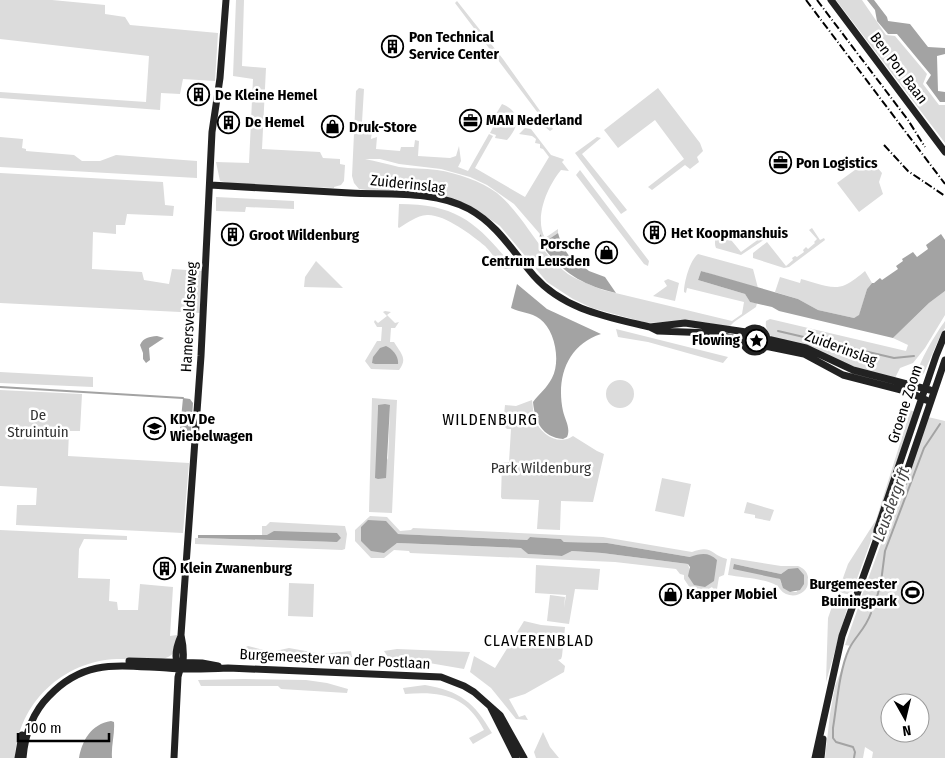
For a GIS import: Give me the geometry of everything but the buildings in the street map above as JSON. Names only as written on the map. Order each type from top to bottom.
[{"type":"street","name":"Hamersveldseweg","points":[[174,758],[179,664],[178,644],[181,635],[200,364],[212,132],[220,78],[226,0]]},
{"type":"street","name":"Ben Pon Baan","points":[[831,0],[945,152]]},
{"type":"street","name":"Zuiderinslag","points":[[210,185],[416,196],[451,202],[467,208],[489,223],[535,277],[559,298],[588,312],[650,327],[658,331],[711,333],[744,341]]},
{"type":"street","name":"Zuiderinslag","points":[[650,327],[671,324],[698,324],[746,332]]},
{"type":"street","points":[[752,328],[758,328],[764,332],[766,343],[761,350],[752,351],[747,348],[744,341],[746,332],[752,328]]},
{"type":"street","name":"Groene Zoom","points":[[815,758],[842,636],[876,541],[877,530],[945,334]]},
{"type":"street","name":"Zuiderinslag","points":[[766,343],[815,352],[853,370],[935,391]]},
{"type":"street","name":"Zuiderinslag","points":[[766,343],[804,354],[843,376],[909,392],[922,399],[931,401]]},
{"type":"street","name":"Groene Zoom","points":[[876,541],[883,531],[902,486],[945,360]]},
{"type":"street","name":"Burgemeester van der Postlaan","points":[[18,758],[22,734],[31,712],[48,691],[69,675],[84,668],[107,662],[179,664],[200,670],[228,668],[441,677],[474,692],[500,714],[524,758]]},
{"type":"street","name":"Burgemeester van der Postlaan","points":[[23,758],[28,731],[38,708],[58,687],[74,676],[95,668],[116,665],[179,664]]},
{"type":"street","name":"Groene Zoom","points":[[821,758],[827,704]]},
{"type":"street","name":"Burgemeester van der Postlaan","points":[[491,708],[516,758]]},
{"type":"green space","points":[[0,0],[52,0],[105,5],[105,14],[125,17],[130,25],[218,33],[215,81],[183,79],[180,94],[161,93],[160,110],[0,98],[0,92],[146,102],[149,56],[0,39]]},
{"type":"green space","points":[[236,0],[244,0],[242,66],[266,68],[262,149],[320,152],[323,158],[340,159],[340,164],[345,165],[344,181],[341,185],[334,188],[228,183],[220,181],[216,162],[249,163],[253,79],[233,76]]},
{"type":"green space","points":[[836,0],[862,0],[886,35],[895,36],[927,74],[923,84],[939,105],[945,105],[945,143]]},
{"type":"green space","points":[[457,1],[503,59],[553,129],[550,131],[544,126],[550,129],[455,3]]},
{"type":"green space","points":[[359,88],[364,89],[363,127],[365,127],[365,123],[376,123],[373,126],[371,139],[377,137],[376,149],[400,151],[401,147],[414,147],[415,140],[419,141],[418,156],[450,158],[456,156],[459,146],[461,161],[458,167],[468,171],[489,134],[493,136],[475,168],[525,197],[549,157],[540,148],[540,144],[535,143],[536,139],[532,136],[519,134],[525,128],[531,129],[551,155],[564,160],[562,162],[569,171],[561,170],[551,185],[544,203],[541,221],[545,238],[558,229],[558,233],[546,241],[514,204],[487,185],[470,177],[441,169],[399,164],[380,159],[365,159],[399,167],[432,169],[453,173],[476,181],[491,189],[507,202],[549,256],[568,274],[603,290],[732,321],[742,314],[744,302],[687,288],[686,293],[684,292],[692,261],[698,254],[753,269],[758,288],[701,271],[698,280],[745,294],[750,302],[757,303],[756,307],[728,328],[709,323],[689,321],[647,323],[592,308],[573,299],[547,282],[500,226],[464,203],[359,189],[354,183],[352,176],[356,91]]},
{"type":"green space","points":[[658,88],[700,143],[703,151],[697,157],[699,162],[690,169],[685,165],[652,190],[648,187],[684,159],[655,120],[618,148],[604,130]]},
{"type":"green space","points":[[502,104],[516,115],[516,125],[507,140],[495,138],[496,135],[490,133],[499,116],[496,114]]},
{"type":"green space","points":[[0,137],[23,139],[22,148],[26,149],[26,151],[74,155],[82,161],[100,161],[116,155],[197,161],[197,178],[0,167]]},
{"type":"green space","points":[[597,137],[601,138],[582,154],[627,210],[621,214],[575,153]]},
{"type":"green space","points":[[870,159],[882,173],[879,182],[883,194],[859,212],[837,183]]},
{"type":"green space","points":[[580,170],[649,261],[648,266],[644,264],[576,175]]},
{"type":"green space","points":[[0,173],[163,182],[165,205],[174,206],[173,216],[127,214],[125,225],[116,225],[116,234],[93,232],[92,269],[142,272],[144,280],[169,284],[172,269],[202,271],[200,313],[0,303]]},
{"type":"green space","points":[[216,197],[294,201],[294,209],[246,207],[245,212],[216,211]]},
{"type":"green space","points":[[399,204],[437,208],[466,220],[489,239],[514,268],[505,269],[502,267],[479,241],[458,226],[441,218],[427,215],[419,217],[399,228]]},
{"type":"green space","points":[[812,228],[820,240],[824,238],[825,240],[789,267],[784,268],[753,258],[753,253],[767,242],[786,266],[793,260],[792,258],[797,257],[804,252],[803,250],[806,247],[808,249],[815,243],[817,239],[809,230]]},
{"type":"green space","points":[[722,229],[741,252],[763,236],[765,239],[741,255],[716,248],[716,238]]},
{"type":"green space","points":[[316,261],[343,288],[304,287],[305,277]]},
{"type":"green space","points":[[865,271],[872,283],[867,289],[859,316],[854,318],[818,310],[798,299],[775,292],[780,277],[800,283],[801,279],[840,287],[848,284]]},
{"type":"green space","points":[[668,279],[679,283],[675,301],[653,296],[667,286],[664,281]]},
{"type":"green space","points":[[945,291],[945,315],[925,348],[913,363],[900,368],[895,378],[850,367],[772,338],[766,326],[766,321],[770,319],[906,351],[908,345],[893,338],[929,303]]},
{"type":"green space","points":[[383,312],[391,312],[387,315],[395,323],[399,322],[395,328],[391,328],[390,342],[394,342],[403,359],[399,370],[371,369],[365,361],[377,341],[381,341],[382,327],[377,327],[374,322],[375,320],[378,323],[387,316]]},
{"type":"green space","points":[[945,321],[945,328],[924,373],[917,380],[922,359]]},
{"type":"green space","points":[[616,329],[728,357],[723,363],[648,342],[618,337]]},
{"type":"green space","points":[[0,372],[93,377],[93,387],[0,383]]},
{"type":"green space","points":[[620,380],[630,384],[634,394],[630,404],[620,408],[610,404],[606,394],[610,384]]},
{"type":"green space","name":"De Struintuin","points":[[0,390],[82,394],[80,431],[69,431],[68,456],[189,463],[183,533],[16,525],[17,505],[36,505],[37,488],[0,486]]},
{"type":"green space","points":[[372,398],[397,400],[392,513],[369,512]],"holes":[[[390,405],[388,460],[378,437],[378,432],[381,421]]]},
{"type":"green space","name":"Park Wildenburg","points":[[532,400],[535,420],[546,434],[562,440],[573,436],[604,454],[593,502],[561,501],[560,530],[537,529],[539,500],[502,499],[501,497],[502,463],[509,462],[511,429],[507,429],[503,425],[505,405],[516,406]]},
{"type":"green space","points":[[907,409],[915,412],[851,595],[838,592],[848,564],[876,520],[907,421]]},
{"type":"green space","name":"Burgemeester Buiningpark","points":[[928,417],[945,421],[945,758],[872,758],[873,752],[865,747],[863,758],[825,758],[835,686],[851,646],[845,645],[859,605],[874,610],[877,604],[861,598]]},
{"type":"green space","points":[[662,478],[691,484],[684,517],[655,511]]},
{"type":"green space","points":[[747,502],[774,510],[770,521],[755,518],[755,515],[744,513]]},
{"type":"green space","points":[[370,516],[387,517],[400,531],[413,528],[603,537],[692,552],[704,549],[727,559],[724,575],[719,577],[717,589],[714,590],[712,587],[705,591],[690,588],[684,579],[684,575],[680,574],[676,569],[615,562],[410,553],[409,551],[394,550],[384,558],[371,558],[355,541],[355,530]],"holes":[[[398,534],[527,540],[530,537],[561,539],[564,542],[607,543],[690,557],[694,585],[688,564],[572,551],[562,556],[528,554],[522,548],[397,543],[393,545]]]},
{"type":"green space","points":[[270,522],[345,526],[347,534],[345,549],[195,544],[195,538],[337,542],[262,535],[262,526],[266,526]]},
{"type":"green space","points":[[0,530],[127,536],[127,540],[84,539],[79,549],[78,578],[110,579],[109,601],[117,602],[118,610],[138,610],[140,584],[173,587],[170,636],[177,635],[175,650],[170,656],[165,658],[152,660],[117,659],[97,662],[79,668],[62,677],[34,703],[18,738],[15,758],[0,758]]},
{"type":"green space","points":[[731,558],[781,566],[798,566],[806,571],[808,586],[803,592],[791,595],[784,593],[770,582],[728,575]],"holes":[[[734,564],[781,574],[788,569],[797,592],[790,592],[781,583],[780,579]]]},
{"type":"green space","points":[[536,565],[600,569],[598,590],[575,589],[569,624],[547,621],[550,595],[565,597],[564,608],[566,595],[535,593]]},
{"type":"green space","points":[[289,583],[314,584],[313,617],[288,616]]},
{"type":"green space","points":[[835,598],[849,602],[826,682],[828,618]]},
{"type":"green space","points":[[524,621],[565,627],[562,656],[558,660],[565,666],[564,672],[525,694],[509,699],[519,717],[525,715],[528,720],[516,719],[491,688],[470,672],[474,656],[495,668]]},
{"type":"green space","points":[[248,646],[271,652],[289,648],[322,654],[351,651],[352,657],[331,659],[243,657],[244,648]]},
{"type":"green space","points":[[397,649],[470,652],[464,669],[406,659],[390,660],[384,651]]},
{"type":"green space","points":[[198,680],[306,680],[348,689],[347,693],[281,689],[278,686],[201,686]]},
{"type":"green space","points":[[425,685],[448,691],[465,700],[479,713],[492,733],[473,744],[469,738],[484,730],[477,718],[461,702],[430,693],[405,694],[403,688]]},
{"type":"green space","points":[[543,732],[550,747],[559,758],[536,758],[534,752]]},
{"type":"shaded area","points":[[867,0],[874,0],[888,21],[910,24],[928,47],[945,48],[945,54],[937,56],[938,91],[945,92],[945,102],[940,102],[926,83],[931,75],[897,34],[888,34],[877,21],[875,10]]},
{"type":"shaded area","points":[[558,233],[562,246],[570,257],[573,255],[589,271],[605,277],[616,293],[581,281],[564,269],[547,252],[539,242],[540,234],[546,241]]},
{"type":"shaded area","points":[[941,234],[945,240],[945,291],[929,303],[893,338],[779,311],[772,307],[750,302],[745,294],[698,280],[701,271],[798,299],[818,310],[854,318],[859,315],[867,289],[872,283],[880,278],[882,280],[898,269],[896,266],[903,261],[902,259],[913,252],[917,257],[928,249],[926,245]]},
{"type":"shaded area","points":[[517,284],[547,309],[601,334],[589,339],[572,354],[563,375],[561,399],[568,430],[567,437],[563,439],[556,438],[545,432],[536,416],[533,402],[548,385],[555,371],[555,346],[549,330],[540,319],[511,308]]},
{"type":"shaded area","points":[[157,336],[164,338],[149,348],[150,360],[146,363],[143,359],[140,345],[145,339]]},
{"type":"shaded area","points":[[386,346],[395,353],[398,364],[372,363],[373,357],[380,348]]},
{"type":"shaded area","points":[[183,398],[190,399],[193,403],[191,432],[182,433],[180,429]]},
{"type":"shaded area","points":[[378,405],[390,405],[386,478],[378,479],[375,478]]},
{"type":"shaded area","points":[[368,520],[386,521],[398,534],[527,540],[530,537],[561,539],[564,542],[607,543],[690,557],[708,554],[717,560],[714,581],[705,587],[694,585],[688,576],[690,567],[688,564],[602,553],[572,551],[562,556],[528,554],[521,548],[397,543],[384,553],[371,551],[361,541],[361,527]]},
{"type":"shaded area","points":[[274,531],[337,533],[341,538],[337,542],[198,538],[198,535],[267,535]]},
{"type":"shaded area","points":[[734,564],[781,574],[788,569],[798,568],[804,575],[804,584],[800,590],[790,592],[783,588],[780,579],[733,569]]},
{"type":"shaded area","points":[[111,721],[114,722],[112,758],[79,758],[82,745],[89,734],[98,726]]},
{"type":"waterway","points":[[778,331],[894,358],[914,356]]},
{"type":"waterway","points":[[0,387],[183,398]]},
{"type":"waterway","name":"Leusdergrift","points":[[877,597],[885,551],[924,448],[940,424]]},
{"type":"waterway","name":"Leusdergrift","points":[[854,758],[855,752],[853,747],[836,742],[833,738],[833,728],[846,658],[849,649],[871,613]]},
{"type":"railway","points":[[806,0],[945,184]]},
{"type":"railway","points":[[817,0],[908,120],[925,147]]},
{"type":"railway","points":[[884,145],[908,171],[945,196]]},
{"type":"place","name":"Pon Technical Service Center","points":[[393,46]]},
{"type":"place","name":"De Kleine Hemel","points":[[199,95]]},
{"type":"place","name":"MAN Nederland","points":[[470,120]]},
{"type":"place","name":"De Hemel","points":[[229,122]]},
{"type":"place","name":"Druk-Store","points":[[333,127]]},
{"type":"place","name":"Pon Logistics","points":[[780,163]]},
{"type":"place","name":"Het Koopmanshuis","points":[[655,233]]},
{"type":"place","name":"Groot Wildenburg","points":[[233,235]]},
{"type":"place","name":"Porsche Centrum Leusden","points":[[606,253]]},
{"type":"place","name":"Flowing","points":[[756,340]]},
{"type":"place","name":"KDV De Wiebelwagen","points":[[154,428]]},
{"type":"place","name":"Klein Zwanenburg","points":[[164,568]]},
{"type":"place","name":"Burgemeester Buiningpark","points":[[913,593]]},
{"type":"place","name":"Kapper Mobiel","points":[[670,594]]},
{"type":"district","name":"WILDENBURG","points":[[490,419]]},
{"type":"district","name":"CLAVERENBLAD","points":[[539,640]]}]
